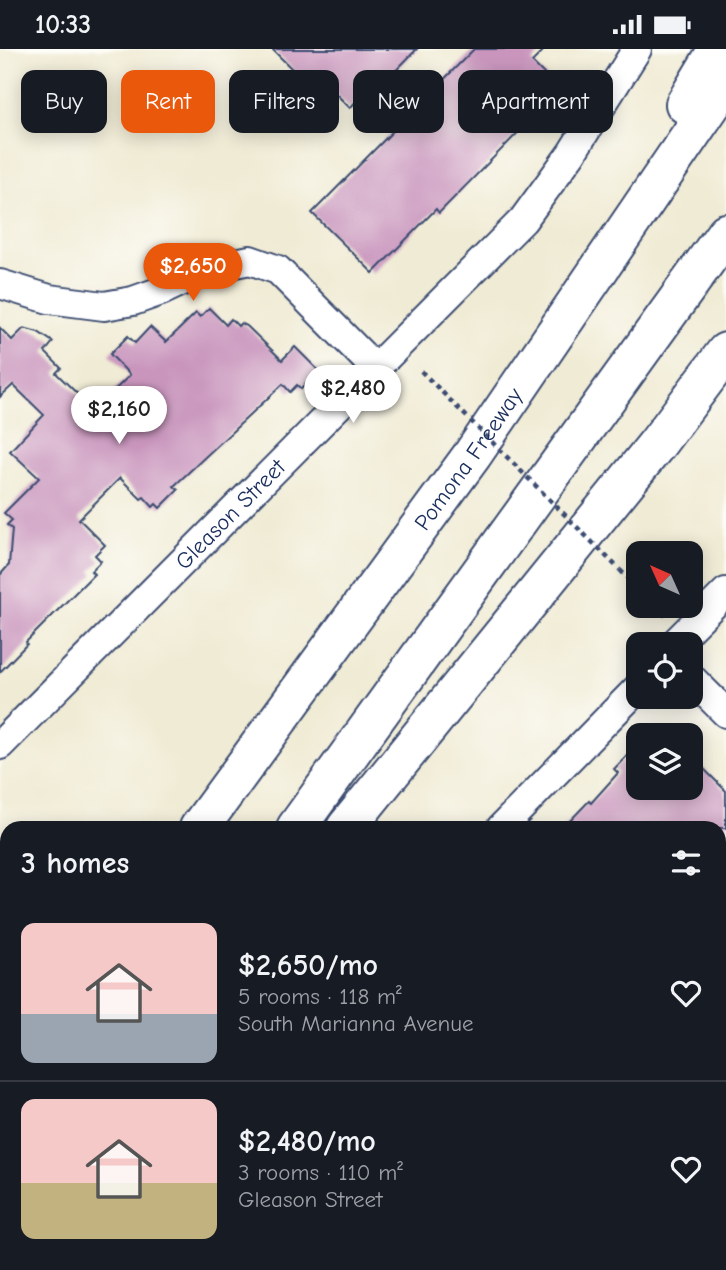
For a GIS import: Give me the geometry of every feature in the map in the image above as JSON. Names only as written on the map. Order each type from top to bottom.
[{"type":"main road","points":[[473,454],[718,49]]},
{"type":"main road","name":"Pomona Freeway","points":[[204,821],[473,454],[726,83]]},
{"type":"main road","points":[[301,821],[726,233]]},
{"type":"main road","points":[[352,821],[657,444],[726,352]]},
{"type":"street","name":"Gleason Street","points":[[0,745],[523,220],[570,154],[637,49]]},
{"type":"street","points":[[0,285],[48,299],[104,306],[133,302],[210,268],[250,260],[278,270],[375,368]]},
{"type":"street","points":[[686,632],[726,592]]},
{"type":"street","points":[[703,690],[726,713]]},
{"type":"street","points":[[508,821],[626,700]]},
{"type":"path","points":[[421,371],[626,576]]},
{"type":"building","points":[[272,49],[417,49],[396,70],[353,70],[353,105],[350,108],[339,97],[339,70],[293,70]]},
{"type":"building","points":[[474,49],[545,49],[532,62],[540,70],[458,70],[458,133],[518,133],[439,213],[436,209],[373,273],[312,213],[391,133],[444,133],[444,79]]},
{"type":"building","points":[[209,308],[226,325],[231,319],[238,326],[241,323],[247,326],[282,360],[295,347],[319,371],[301,389],[297,385],[290,392],[283,384],[174,486],[178,490],[160,508],[156,504],[153,507],[144,497],[141,499],[120,478],[79,519],[105,545],[95,555],[101,561],[91,571],[94,574],[0,672],[0,575],[9,565],[12,529],[7,525],[12,520],[4,513],[39,478],[10,451],[44,415],[13,385],[0,397],[0,328],[12,340],[24,328],[38,332],[53,342],[45,352],[61,368],[56,373],[94,410],[130,375],[110,354],[128,336],[135,343],[150,327],[166,342],[196,313],[200,317]]},
{"type":"building","points":[[626,757],[626,800],[703,800],[703,768],[726,791],[726,821],[570,821],[589,801],[591,803],[618,773],[614,769]]}]
